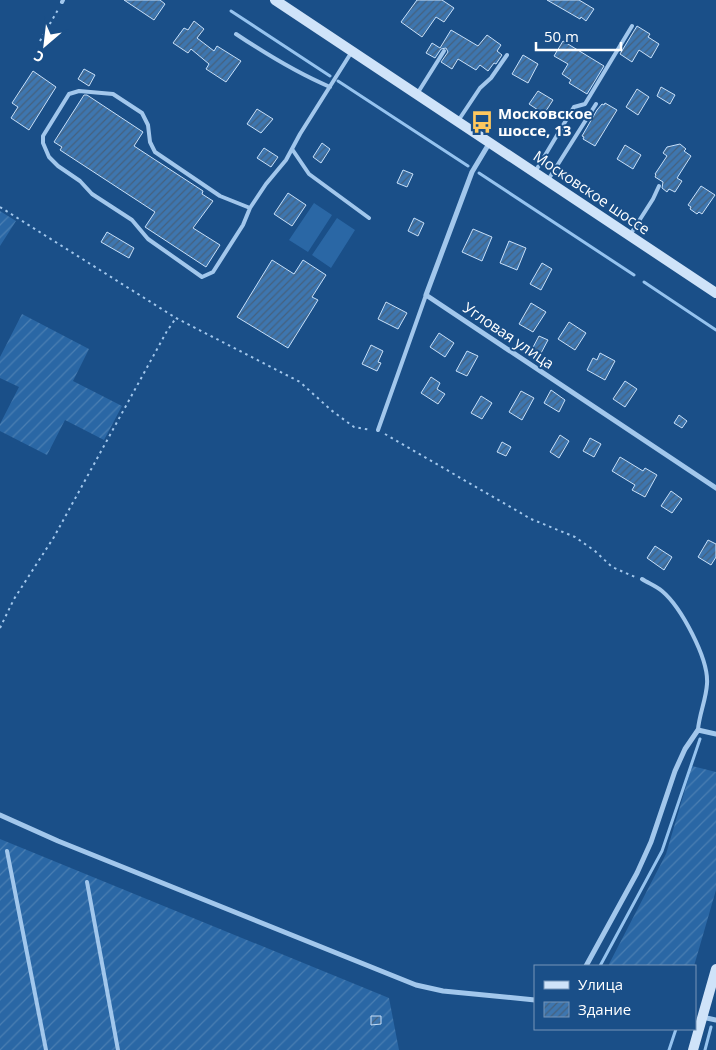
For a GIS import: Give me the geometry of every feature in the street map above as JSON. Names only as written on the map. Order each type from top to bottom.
[{"type":"main road","name":"Московское шоссе","points":[[276,0],[716,293]]},
{"type":"main road","points":[[693,1050],[716,969]]},
{"type":"street","points":[[426,295],[472,172],[490,142]]},
{"type":"street","name":"Угловая улица","points":[[426,295],[716,488]]},
{"type":"street","points":[[587,965],[637,873],[651,842],[675,770],[685,748],[698,730],[716,734]]},
{"type":"street","points":[[0,815],[58,841],[416,985],[443,991],[534,1000]]},
{"type":"street","points":[[702,1017],[716,1020]]},
{"type":"lane","points":[[535,172],[574,107],[585,104],[632,26]]},
{"type":"lane","points":[[236,34],[312,80],[330,87]]},
{"type":"lane","points":[[250,208],[220,196],[155,152],[150,142],[148,125],[142,113],[113,94],[79,91],[69,94],[43,136],[43,144],[49,157],[58,166],[80,181],[92,194],[132,220],[148,239],[202,277],[213,272],[243,225],[250,208],[266,184],[286,160],[353,51]]},
{"type":"lane","points":[[417,94],[444,51]]},
{"type":"lane","points":[[458,121],[480,88],[491,78],[507,55]]},
{"type":"lane","points":[[548,180],[596,104]]},
{"type":"lane","points":[[292,149],[309,174],[369,218]]},
{"type":"lane","points":[[630,235],[653,200],[659,186]]},
{"type":"lane","points":[[378,430],[426,295]]},
{"type":"lane","points":[[642,579],[662,591],[675,605],[687,623],[703,659],[707,684],[698,730]]},
{"type":"lane","points":[[7,851],[46,1050]]},
{"type":"lane","points":[[87,882],[118,1050]]},
{"type":"path","points":[[40,41],[63,1]]},
{"type":"path","points":[[0,207],[176,318],[300,382],[354,427],[378,430],[532,519],[575,538],[624,574],[642,579]]},
{"type":"path","points":[[0,628],[14,599],[54,537],[167,331],[176,318]]},
{"type":"shaded area","points":[[314,203],[332,215],[308,252],[289,240]]},
{"type":"shaded area","points":[[0,211],[16,221],[0,246]]},
{"type":"shaded area","points":[[337,218],[355,230],[331,268],[312,255]]},
{"type":"shaded area","points":[[22,314],[89,349],[73,381],[122,406],[104,440],[65,420],[47,455],[0,431],[0,424],[19,387],[0,378],[0,357]]},
{"type":"shaded area","points":[[692,766],[716,772],[716,890],[694,965],[609,965],[666,854]]},
{"type":"shaded area","points":[[0,839],[389,998],[399,1050],[0,1050]]},
{"type":"building","points":[[124,0],[160,0],[165,4],[154,20]]},
{"type":"building","points":[[417,0],[442,0],[454,8],[444,22],[436,17],[422,37],[401,22]]},
{"type":"building","points":[[547,0],[579,0],[594,9],[586,21]]},
{"type":"building","points":[[194,21],[204,29],[197,38],[214,51],[217,46],[241,61],[226,82],[206,69],[209,64],[191,49],[188,53],[173,43],[184,28],[188,30]]},
{"type":"building","points":[[637,26],[650,34],[648,37],[659,44],[651,58],[639,50],[632,62],[620,54]]},
{"type":"building","points":[[451,30],[478,46],[487,35],[501,45],[497,51],[502,55],[488,71],[480,65],[476,70],[458,59],[452,69],[441,62],[448,52],[446,48],[441,49],[435,58],[426,53],[432,43],[440,48]]},
{"type":"building","points":[[563,41],[604,66],[587,94],[569,83],[571,80],[562,74],[568,64],[554,56]]},
{"type":"building","points":[[523,55],[538,64],[528,83],[512,74]]},
{"type":"building","points":[[84,69],[95,75],[89,86],[78,79]]},
{"type":"building","points":[[33,71],[56,87],[29,130],[11,118],[18,107],[12,103]]},
{"type":"building","points":[[661,87],[675,95],[670,104],[657,96]]},
{"type":"building","points":[[637,89],[649,97],[638,115],[626,107]]},
{"type":"building","points":[[538,91],[553,100],[544,114],[529,104]]},
{"type":"building","points":[[84,95],[87,95],[143,132],[134,146],[203,191],[202,194],[213,201],[193,228],[220,245],[206,267],[145,227],[155,212],[60,150],[62,147],[54,142]]},
{"type":"building","points":[[605,103],[617,110],[595,146],[583,139],[584,137],[582,136],[597,110]]},
{"type":"building","points":[[257,109],[273,119],[261,133],[247,124]]},
{"type":"building","points":[[322,143],[330,149],[321,163],[313,157]]},
{"type":"building","points":[[680,144],[686,149],[684,151],[691,156],[677,178],[682,181],[675,192],[669,189],[667,192],[662,188],[663,182],[655,177],[655,174],[667,156],[663,153],[667,147]]},
{"type":"building","points":[[625,145],[641,155],[633,169],[617,159]]},
{"type":"building","points":[[264,148],[278,157],[271,167],[257,158]]},
{"type":"building","points":[[403,170],[413,174],[407,187],[397,183]]},
{"type":"building","points":[[701,186],[715,195],[702,214],[699,212],[697,214],[688,205]]},
{"type":"building","points":[[288,193],[306,205],[292,226],[274,214]]},
{"type":"building","points":[[414,218],[424,223],[418,236],[408,231]]},
{"type":"building","points":[[473,229],[492,237],[482,261],[462,252]]},
{"type":"building","points":[[107,232],[134,248],[129,258],[101,242]]},
{"type":"building","points":[[509,241],[526,248],[517,270],[500,263]]},
{"type":"building","points":[[272,260],[294,274],[303,260],[326,275],[312,297],[318,300],[288,348],[237,317]]},
{"type":"building","points":[[542,263],[552,269],[541,290],[530,284]]},
{"type":"building","points":[[386,302],[407,313],[398,329],[378,319]]},
{"type":"building","points":[[531,303],[546,312],[533,332],[519,324]]},
{"type":"building","points":[[569,322],[586,333],[575,350],[558,339]]},
{"type":"building","points":[[439,333],[454,343],[445,357],[430,347]]},
{"type":"building","points":[[539,336],[548,340],[540,355],[531,351]]},
{"type":"building","points":[[371,345],[383,351],[378,362],[381,363],[377,371],[362,364]]},
{"type":"building","points":[[467,351],[478,356],[467,376],[456,371]]},
{"type":"building","points":[[600,353],[615,361],[605,380],[587,370],[593,358],[597,360]]},
{"type":"building","points":[[431,377],[440,383],[437,389],[445,394],[438,404],[421,393]]},
{"type":"building","points":[[625,381],[637,389],[625,407],[613,399]]},
{"type":"building","points":[[551,390],[565,400],[559,412],[544,403]]},
{"type":"building","points":[[521,391],[534,398],[522,420],[509,412]]},
{"type":"building","points":[[481,396],[492,403],[482,419],[471,413]]},
{"type":"building","points":[[679,415],[687,421],[682,428],[674,423]]},
{"type":"building","points":[[560,435],[569,441],[559,458],[550,452]]},
{"type":"building","points":[[590,438],[601,444],[594,457],[583,451]]},
{"type":"building","points":[[502,442],[511,447],[506,456],[497,452]]},
{"type":"building","points":[[620,457],[643,471],[645,468],[657,475],[645,497],[632,490],[635,485],[612,471]]},
{"type":"building","points":[[671,491],[682,499],[672,513],[661,506]]},
{"type":"building","points":[[708,540],[716,544],[716,557],[711,565],[698,557]]},
{"type":"building","points":[[655,546],[672,557],[664,570],[647,558]]},
{"type":"building","points":[[371,1016],[381,1016],[381,1024],[371,1025]]},
{"type":"waterway","points":[[231,11],[330,76]]},
{"type":"waterway","points":[[338,81],[468,166]]},
{"type":"waterway","points":[[479,173],[634,275]]},
{"type":"waterway","points":[[644,282],[716,330]]},
{"type":"waterway","points":[[601,965],[662,851],[700,739]]},
{"type":"waterway","points":[[705,1050],[711,1027]]},
{"type":"waterway","points":[[669,1050],[676,1030]]},
{"type":"place","name":"Московское шоссе, 13","points":[[482,122]]}]
